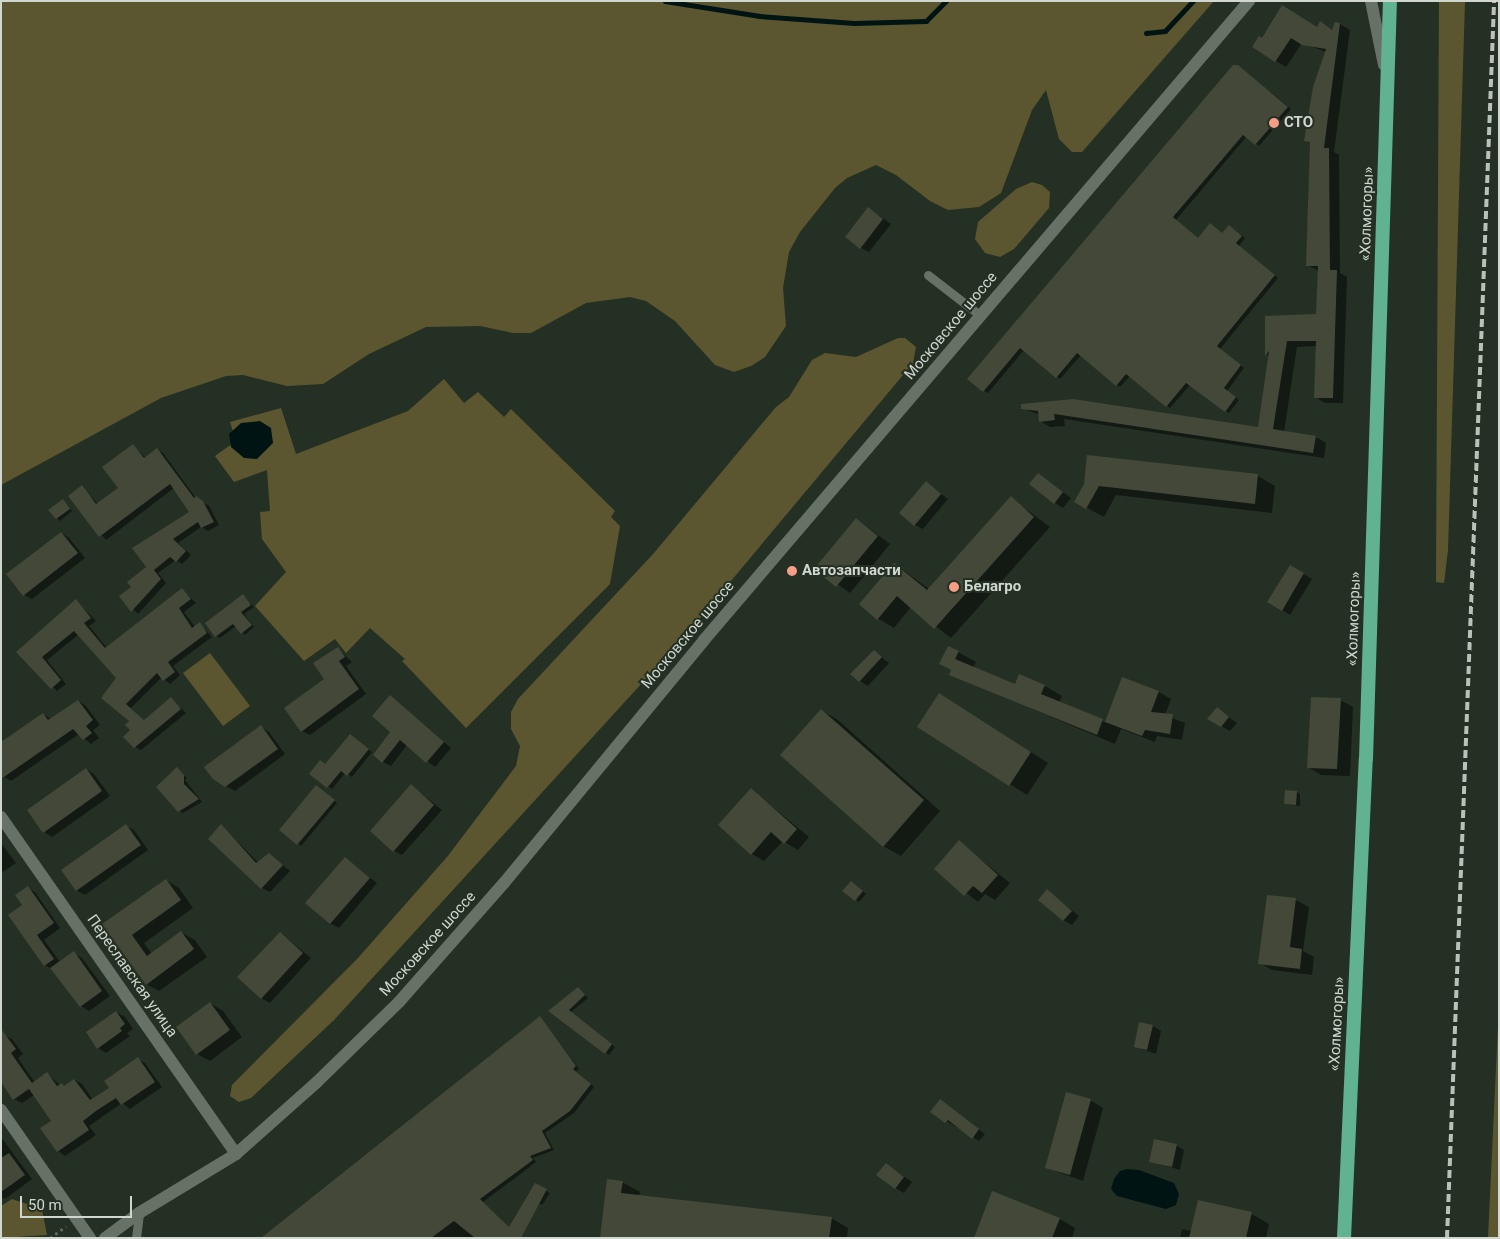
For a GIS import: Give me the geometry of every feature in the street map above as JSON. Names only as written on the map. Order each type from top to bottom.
[{"type":"highway","name":"«Холмогоры»","points":[[1344,1238],[1366,749],[1390,1]]},
{"type":"street","name":"Московское шоссе","points":[[105,1238],[139,1213],[236,1154],[317,1082],[399,1002],[504,883],[704,640],[1249,1]]},
{"type":"street","points":[[1371,1],[1380,39],[1387,100]]},
{"type":"street","name":"Переславская улица","points":[[1,817],[236,1154]]},
{"type":"street","points":[[1,1110],[78,1218],[90,1238]]},
{"type":"lane","points":[[928,275],[981,316]]},
{"type":"lane","points":[[136,1238],[139,1213]]},
{"type":"path","points":[[50,1238],[78,1218]]},
{"type":"shaded area","points":[[1,1],[1214,1],[1082,152],[1072,152],[1059,139],[1046,90],[1032,110],[1001,193],[979,207],[948,210],[930,201],[896,175],[876,165],[847,178],[835,188],[800,232],[789,252],[783,288],[786,326],[765,357],[751,366],[734,372],[715,365],[675,321],[646,301],[630,297],[586,303],[531,333],[513,333],[480,326],[426,327],[369,354],[323,384],[287,386],[243,375],[226,376],[161,398],[1,485]]},
{"type":"shaded area","points":[[1439,1],[1465,1],[1448,550],[1444,583],[1436,582]]},
{"type":"shaded area","points":[[1032,182],[1042,185],[1050,192],[1049,208],[1014,249],[1000,257],[985,253],[975,239],[978,222],[1016,189]]},
{"type":"shaded area","points":[[898,338],[905,338],[916,347],[913,363],[685,636],[334,1020],[251,1098],[239,1102],[230,1096],[232,1085],[358,958],[447,857],[516,766],[520,746],[511,729],[511,712],[518,699],[654,553],[776,407],[789,397],[812,360],[825,353],[856,357]]},
{"type":"shaded area","points":[[444,379],[464,403],[478,392],[504,417],[511,409],[615,511],[611,517],[620,526],[610,584],[466,728],[402,661],[405,659],[370,628],[346,653],[335,639],[304,661],[255,606],[286,572],[262,539],[260,512],[270,511],[267,470],[234,482],[215,456],[236,441],[230,422],[281,408],[296,454],[408,411]]},
{"type":"shaded area","points":[[260,421],[271,428],[273,443],[257,459],[244,458],[231,447],[229,434],[241,423]]},
{"type":"shaded area","points":[[210,653],[250,706],[223,726],[183,673]]},
{"type":"shaded area","points":[[1499,1004],[1499,1238],[1488,1238]]},
{"type":"shaded area","points":[[1127,1169],[1139,1170],[1174,1183],[1179,1194],[1176,1205],[1166,1209],[1117,1196],[1111,1189],[1114,1179],[1120,1171]]},
{"type":"shaded area","points":[[12,1199],[42,1209],[47,1235],[1,1238],[1,1206]]},
{"type":"building","points":[[1282,5],[1317,27],[1320,21],[1332,30],[1335,22],[1340,23],[1324,148],[1329,148],[1330,270],[1337,270],[1333,398],[1314,398],[1316,341],[1287,341],[1273,429],[1316,436],[1313,453],[1054,414],[1055,420],[1039,422],[1038,411],[1021,409],[1021,404],[1073,399],[1258,427],[1269,351],[1265,356],[1265,316],[1316,314],[1318,266],[1306,266],[1310,142],[1304,141],[1313,87],[1326,49],[1302,45],[1291,38],[1275,62],[1252,47],[1259,36],[1262,38]]},
{"type":"building","points":[[1233,65],[1238,65],[1288,107],[1255,145],[1243,135],[1173,217],[1198,238],[1210,223],[1222,233],[1229,225],[1242,236],[1236,243],[1275,275],[1217,346],[1241,365],[1224,388],[1236,397],[1225,412],[1186,383],[1166,407],[1126,374],[1116,386],[1077,353],[1056,378],[1020,348],[983,392],[967,379]]},
{"type":"building","points":[[868,207],[883,219],[860,249],[845,237]]},
{"type":"building","points":[[133,444],[144,458],[157,448],[194,498],[196,496],[203,501],[214,522],[201,528],[198,522],[173,539],[186,551],[176,562],[170,557],[154,570],[161,579],[131,612],[119,596],[131,587],[127,582],[146,567],[132,548],[189,512],[170,484],[99,537],[68,496],[82,485],[96,504],[118,488],[102,467]]},
{"type":"building","points":[[1087,455],[1258,474],[1255,504],[1099,486],[1086,509],[1074,502],[1084,484]]},
{"type":"building","points":[[1038,473],[1063,492],[1054,504],[1029,484]]},
{"type":"building","points":[[926,481],[941,494],[914,526],[899,513]]},
{"type":"building","points":[[1011,496],[1034,517],[934,629],[897,596],[877,620],[859,604],[894,563],[927,590]]},
{"type":"building","points":[[63,499],[70,509],[56,519],[48,510]]},
{"type":"building","points":[[856,518],[878,536],[836,587],[814,569]]},
{"type":"building","points":[[61,532],[78,553],[23,596],[6,574]]},
{"type":"building","points":[[1290,565],[1304,573],[1282,611],[1267,602]]},
{"type":"building","points":[[182,588],[191,599],[179,608],[192,628],[200,622],[207,633],[168,662],[175,672],[163,681],[157,673],[126,704],[144,720],[171,697],[181,709],[134,748],[123,737],[130,730],[125,725],[129,721],[101,698],[116,678],[74,631],[42,657],[61,680],[51,689],[16,652],[76,599],[91,618],[84,623],[105,648]]},
{"type":"building","points":[[243,594],[251,605],[241,612],[252,625],[241,634],[233,624],[215,637],[205,623]]},
{"type":"building","points":[[948,646],[959,651],[955,659],[1015,684],[1019,674],[1045,685],[1041,694],[1103,719],[1097,735],[949,675],[951,670],[939,664]]},
{"type":"building","points":[[338,647],[345,657],[339,661],[359,689],[301,732],[284,708],[324,679],[313,663]]},
{"type":"building","points":[[874,650],[882,657],[859,682],[850,674]]},
{"type":"building","points":[[1122,677],[1159,691],[1151,712],[1173,714],[1170,734],[1145,730],[1142,736],[1105,722]]},
{"type":"building","points":[[939,693],[1031,752],[1009,786],[917,727]]},
{"type":"building","points":[[390,695],[444,742],[426,763],[400,740],[382,763],[373,755],[390,732],[372,716]]},
{"type":"building","points":[[1311,697],[1341,698],[1337,769],[1307,768]]},
{"type":"building","points":[[78,700],[93,720],[86,726],[92,733],[83,740],[73,729],[1,779],[1,742],[43,713],[48,720]]},
{"type":"building","points":[[1217,707],[1229,717],[1221,727],[1207,719]]},
{"type":"building","points":[[821,709],[924,800],[883,847],[780,755]]},
{"type":"building","points":[[261,725],[278,749],[225,787],[213,779],[204,767]]},
{"type":"building","points":[[350,734],[369,749],[347,776],[341,771],[327,788],[309,774],[320,760],[325,764]]},
{"type":"building","points":[[177,767],[184,775],[184,784],[199,799],[178,812],[156,787]]},
{"type":"building","points":[[86,768],[102,791],[43,833],[27,810]]},
{"type":"building","points":[[411,784],[434,805],[393,852],[370,831]]},
{"type":"building","points":[[316,785],[335,800],[297,845],[279,830]]},
{"type":"building","points":[[751,788],[797,829],[784,844],[771,832],[751,855],[718,825]]},
{"type":"building","points":[[1285,790],[1297,791],[1296,805],[1284,804]]},
{"type":"building","points":[[126,824],[141,845],[76,891],[61,870]]},
{"type":"building","points":[[221,824],[256,863],[269,853],[283,865],[261,889],[208,839]]},
{"type":"building","points":[[959,840],[998,875],[982,893],[973,886],[964,896],[934,869]]},
{"type":"building","points":[[345,857],[370,878],[330,924],[305,903]]},
{"type":"building","points":[[166,879],[181,900],[132,935],[147,956],[181,931],[194,949],[146,985],[102,924]]},
{"type":"building","points":[[851,881],[863,891],[855,901],[842,891]]},
{"type":"building","points":[[28,886],[54,923],[37,935],[54,959],[44,966],[8,915],[22,905],[15,895]]},
{"type":"building","points":[[1047,889],[1072,911],[1063,921],[1038,900]]},
{"type":"building","points":[[1267,895],[1296,898],[1290,947],[1302,949],[1300,969],[1258,964]]},
{"type":"building","points":[[280,932],[303,953],[261,999],[237,977]]},
{"type":"building","points":[[74,951],[102,991],[80,1007],[50,968]]},
{"type":"building","points":[[578,987],[585,995],[569,1010],[612,1044],[605,1054],[548,1011]]},
{"type":"building","points":[[210,1002],[230,1030],[196,1055],[176,1027]]},
{"type":"building","points":[[116,1011],[125,1024],[120,1028],[122,1031],[97,1049],[86,1032]]},
{"type":"building","points":[[540,1016],[576,1066],[573,1069],[591,1084],[570,1111],[542,1131],[551,1148],[530,1156],[533,1160],[480,1199],[509,1227],[535,1183],[547,1189],[521,1238],[475,1238],[454,1221],[431,1238],[261,1238]]},
{"type":"building","points":[[1139,1022],[1153,1025],[1147,1050],[1134,1047]]},
{"type":"building","points":[[1,1029],[16,1049],[11,1053],[32,1083],[47,1072],[57,1086],[62,1083],[64,1086],[74,1079],[90,1100],[109,1088],[104,1081],[138,1057],[155,1082],[121,1105],[116,1098],[96,1111],[83,1121],[89,1130],[57,1152],[40,1128],[51,1121],[29,1089],[13,1100],[1,1082]]},
{"type":"building","points":[[1066,1092],[1091,1099],[1070,1175],[1045,1168]]},
{"type":"building","points":[[940,1099],[979,1129],[972,1139],[948,1120],[945,1123],[930,1112]]},
{"type":"building","points":[[1154,1139],[1177,1144],[1172,1167],[1149,1162]]},
{"type":"building","points":[[9,1153],[25,1175],[1,1192],[1,1158]]},
{"type":"building","points":[[886,1163],[904,1177],[895,1189],[876,1175]]},
{"type":"building","points":[[607,1179],[623,1181],[621,1193],[832,1217],[829,1238],[600,1238]]},
{"type":"building","points":[[992,1191],[1060,1218],[1052,1238],[974,1238]]},
{"type":"building","points":[[1198,1200],[1252,1212],[1246,1238],[1189,1238]]},
{"type":"waterway","points":[[665,1],[760,16],[854,23],[926,21],[946,1]]},
{"type":"waterway","points":[[1146,33],[1165,31],[1193,1]]},
{"type":"railway","points":[[1447,1238],[1494,1]]},
{"type":"place","name":"СТО","points":[[1274,123]]},
{"type":"place","name":"Автозапчасти","points":[[792,571]]},
{"type":"place","name":"Белагро","points":[[954,587]]}]
